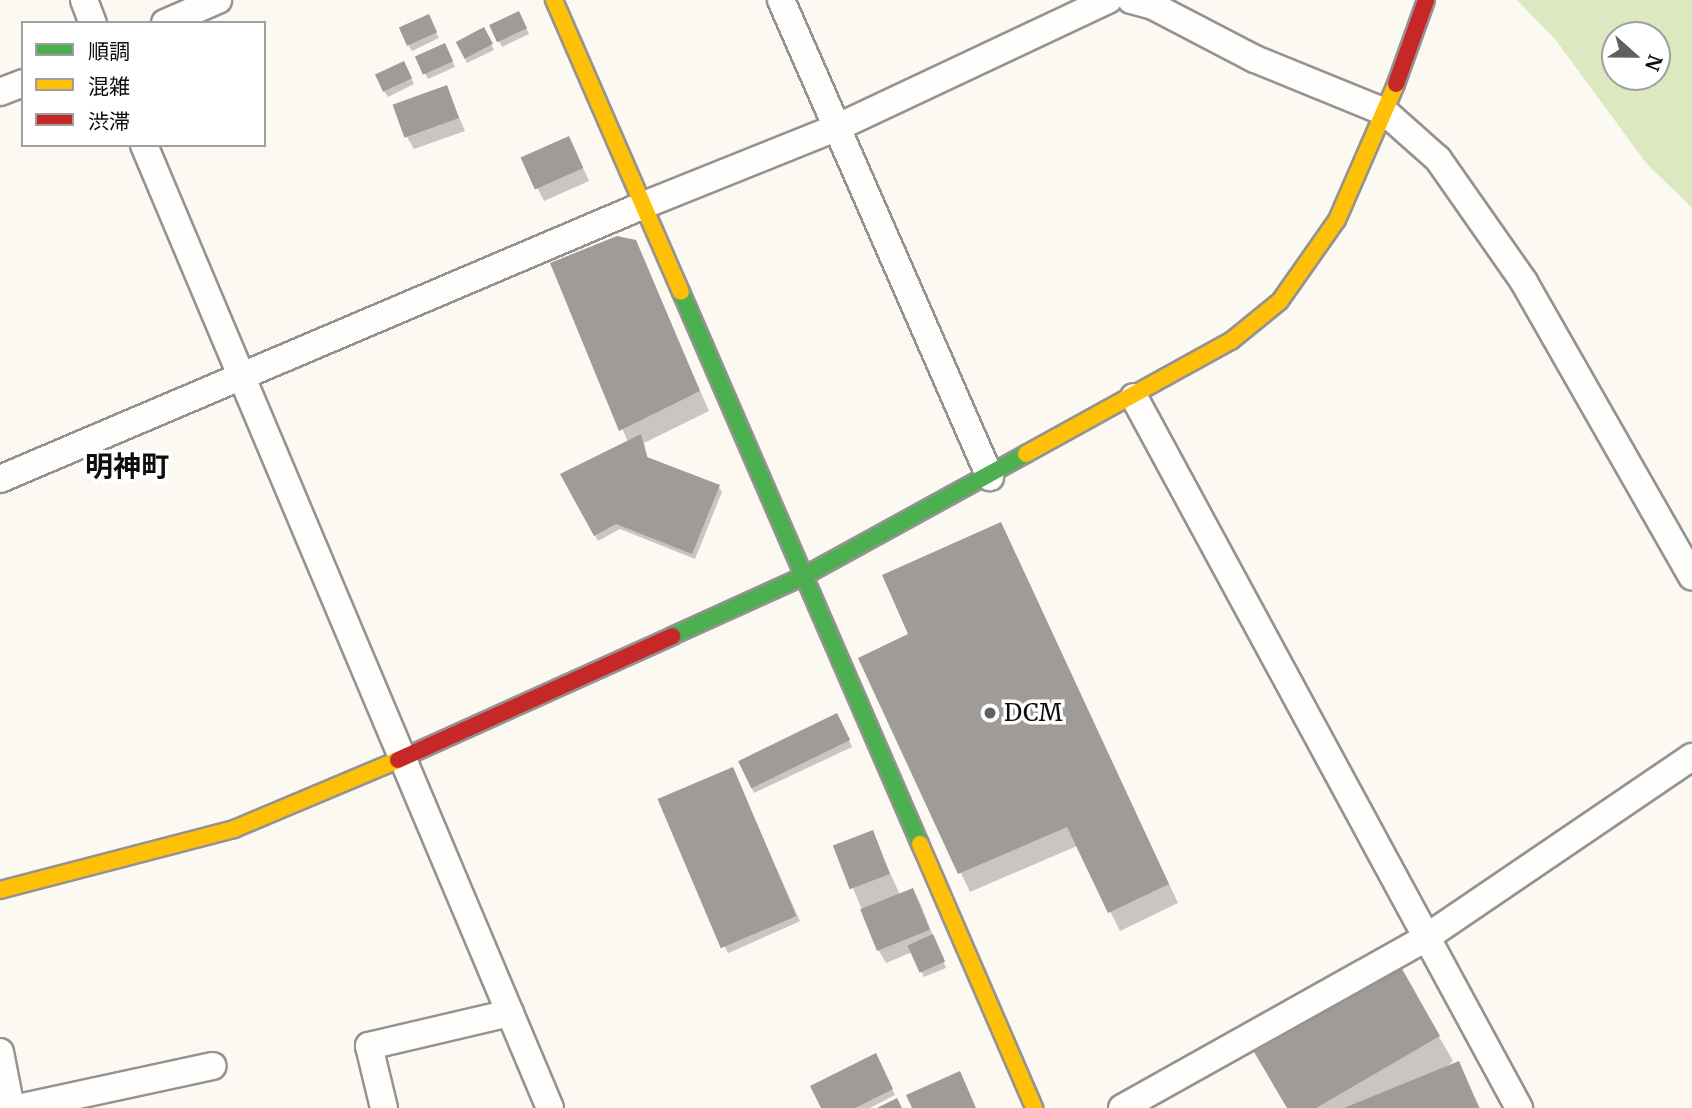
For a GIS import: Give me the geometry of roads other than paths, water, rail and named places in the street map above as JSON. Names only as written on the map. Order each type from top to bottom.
[{"type":"street","points":[[84,0],[92,21]]},
{"type":"street","points":[[170,21],[218,0]]},
{"type":"street","points":[[554,0],[1034,1108]]},
{"type":"street","points":[[782,0],[990,477]]},
{"type":"street","points":[[0,479],[240,374],[836,128],[1108,0]]},
{"type":"street","points":[[1131,0],[1153,6],[1255,59],[1385,112],[1438,159],[1524,282],[1692,578]]},
{"type":"street","points":[[0,890],[154,853],[234,829],[404,758],[804,576],[990,477],[1231,341],[1280,301],[1337,219],[1385,112],[1426,0]]},
{"type":"street","points":[[0,92],[21,84]]},
{"type":"street","points":[[145,147],[550,1108]]},
{"type":"street","points":[[1134,397],[1424,939],[1519,1108]]},
{"type":"street","points":[[1122,1108],[1424,939],[1692,757]]},
{"type":"street","points":[[384,1108],[369,1046],[510,1013]]},
{"type":"street","points":[[0,1052],[11,1108]]},
{"type":"street","points":[[18,1108],[213,1066]]},
{"type":"place","name":"DCM","points":[[990,713]]},
{"type":"district","name":"明神町","points":[[127,466]]}]
